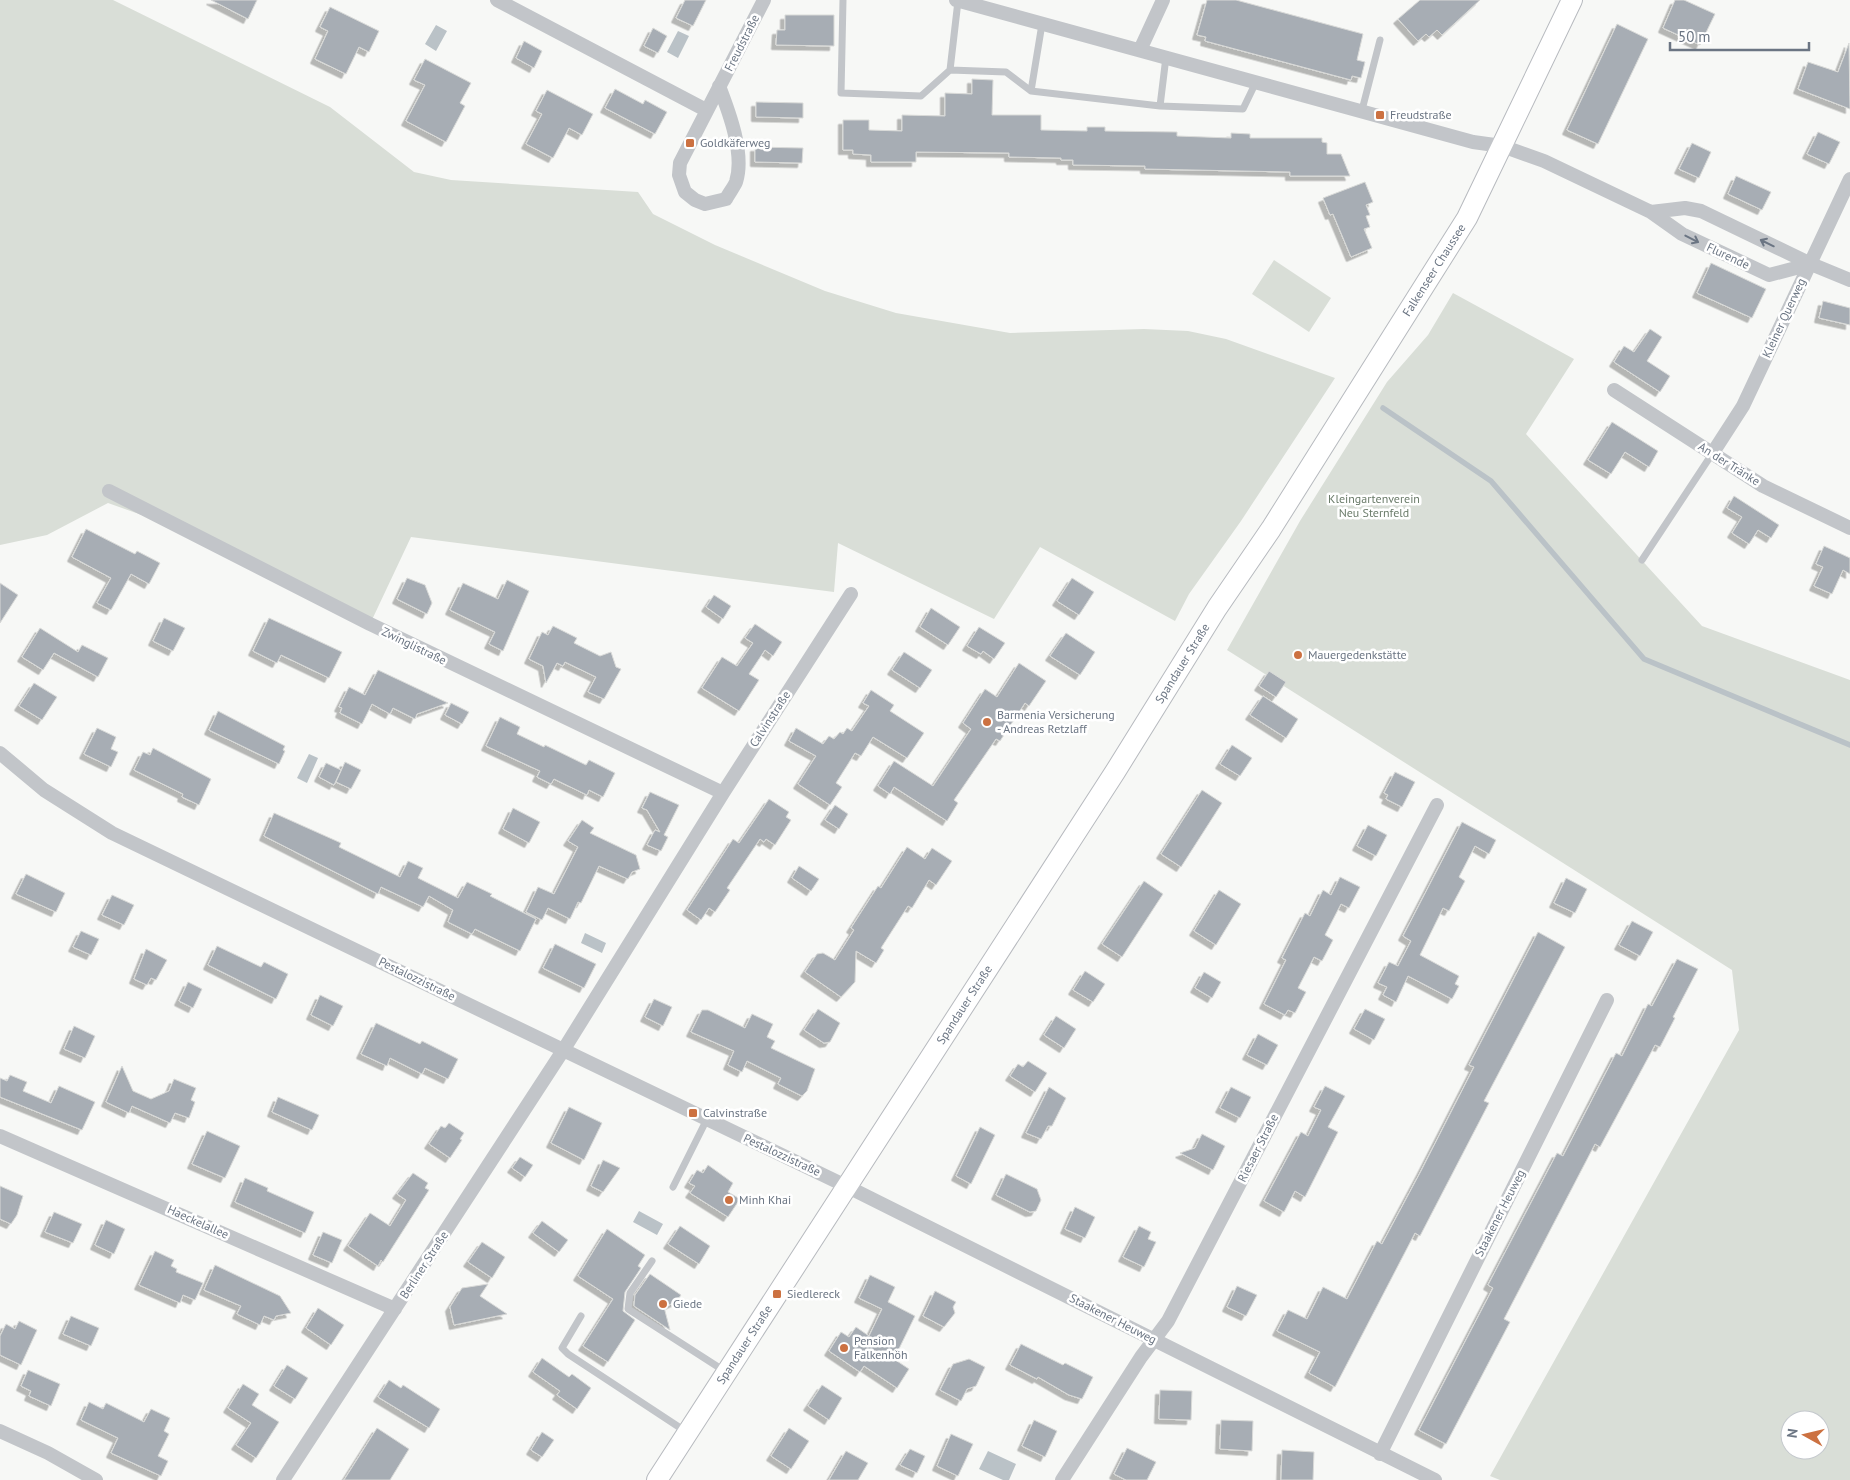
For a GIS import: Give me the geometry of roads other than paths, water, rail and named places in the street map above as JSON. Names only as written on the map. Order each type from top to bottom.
[{"type":"main road","name":"Falkenseer Chaussee","points":[[1271,529],[1467,218],[1572,0]]},
{"type":"main road","name":"Spandauer Straße","points":[[657,1480],[1115,772],[1217,608],[1271,529]]},
{"type":"street","points":[[497,0],[706,110]]},
{"type":"street","name":"Freudstraße","points":[[719,86],[730,114],[736,143],[736,182],[726,199],[705,204],[695,200],[685,192],[679,175],[680,163],[706,110],[764,0]]},
{"type":"street","points":[[957,0],[1473,142],[1502,146]]},
{"type":"street","points":[[1140,50],[1163,0]]},
{"type":"street","name":"Flurende","points":[[1502,146],[1544,161],[1651,212],[1682,234],[1769,274],[1811,264]]},
{"type":"street","name":"Kleiner Querweg","points":[[1712,454],[1743,406],[1850,179]]},
{"type":"street","points":[[1651,212],[1685,208],[1701,211],[1811,264],[1850,280]]},
{"type":"street","name":"An der Tränke","points":[[1614,390],[1763,486],[1850,528]]},
{"type":"street","name":"Zwinglistraße","points":[[109,491],[370,624],[723,793]]},
{"type":"street","name":"Calvinstraße","points":[[564,1049],[723,793],[851,594]]},
{"type":"street","name":"Pestalozzistraße","points":[[0,753],[44,790],[112,833],[846,1186]]},
{"type":"street","name":"Riesaer Straße","points":[[1062,1480],[1168,1321],[1436,805]]},
{"type":"street","name":"Staakener Heuweg","points":[[1380,1454],[1607,1000]]},
{"type":"street","name":"Berliner Straße","points":[[283,1480],[564,1049]]},
{"type":"street","name":"Haeckelallee","points":[[0,1136],[395,1309]]},
{"type":"street","name":"Staakener Heuweg","points":[[846,1186],[1435,1480]]},
{"type":"street","points":[[0,1431],[48,1453],[96,1480]]},
{"type":"lane","points":[[843,0],[841,93],[921,96],[950,70],[957,0]]},
{"type":"lane","points":[[1031,91],[1042,24]]},
{"type":"lane","points":[[1362,110],[1380,40]]},
{"type":"lane","points":[[1160,106],[1166,57]]},
{"type":"lane","points":[[950,70],[1006,72],[1031,91],[1160,106],[1243,109],[1256,82]]},
{"type":"lane","points":[[1642,560],[1712,454]]},
{"type":"lane","points":[[673,1187],[707,1119]]},
{"type":"lane","points":[[652,1261],[630,1293],[628,1309],[726,1373]]},
{"type":"lane","points":[[581,1316],[562,1348],[568,1354],[688,1433]]},
{"type":"waterway","points":[[1383,408],[1491,481],[1644,659],[1850,745]]},
{"type":"place","name":"Freudstraße","points":[[1380,115]]},
{"type":"place","name":"Goldkäferweg","points":[[690,143]]},
{"type":"place","name":"Mauergedenkstätte","points":[[1298,655]]},
{"type":"place","name":"Barmenia Versicherung - Andreas Retzlaff","points":[[987,722]]},
{"type":"place","name":"Calvinstraße","points":[[693,1113]]},
{"type":"place","name":"Minh Khai","points":[[729,1200]]},
{"type":"place","name":"Siedlereck","points":[[777,1294]]},
{"type":"place","name":"Giede","points":[[663,1304]]},
{"type":"place","name":"Pension Falkenhöh","points":[[844,1348]]},
{"type":"park label","name":"Kleingartenverein Neu Sternfeld","points":[[1374,506]]}]
